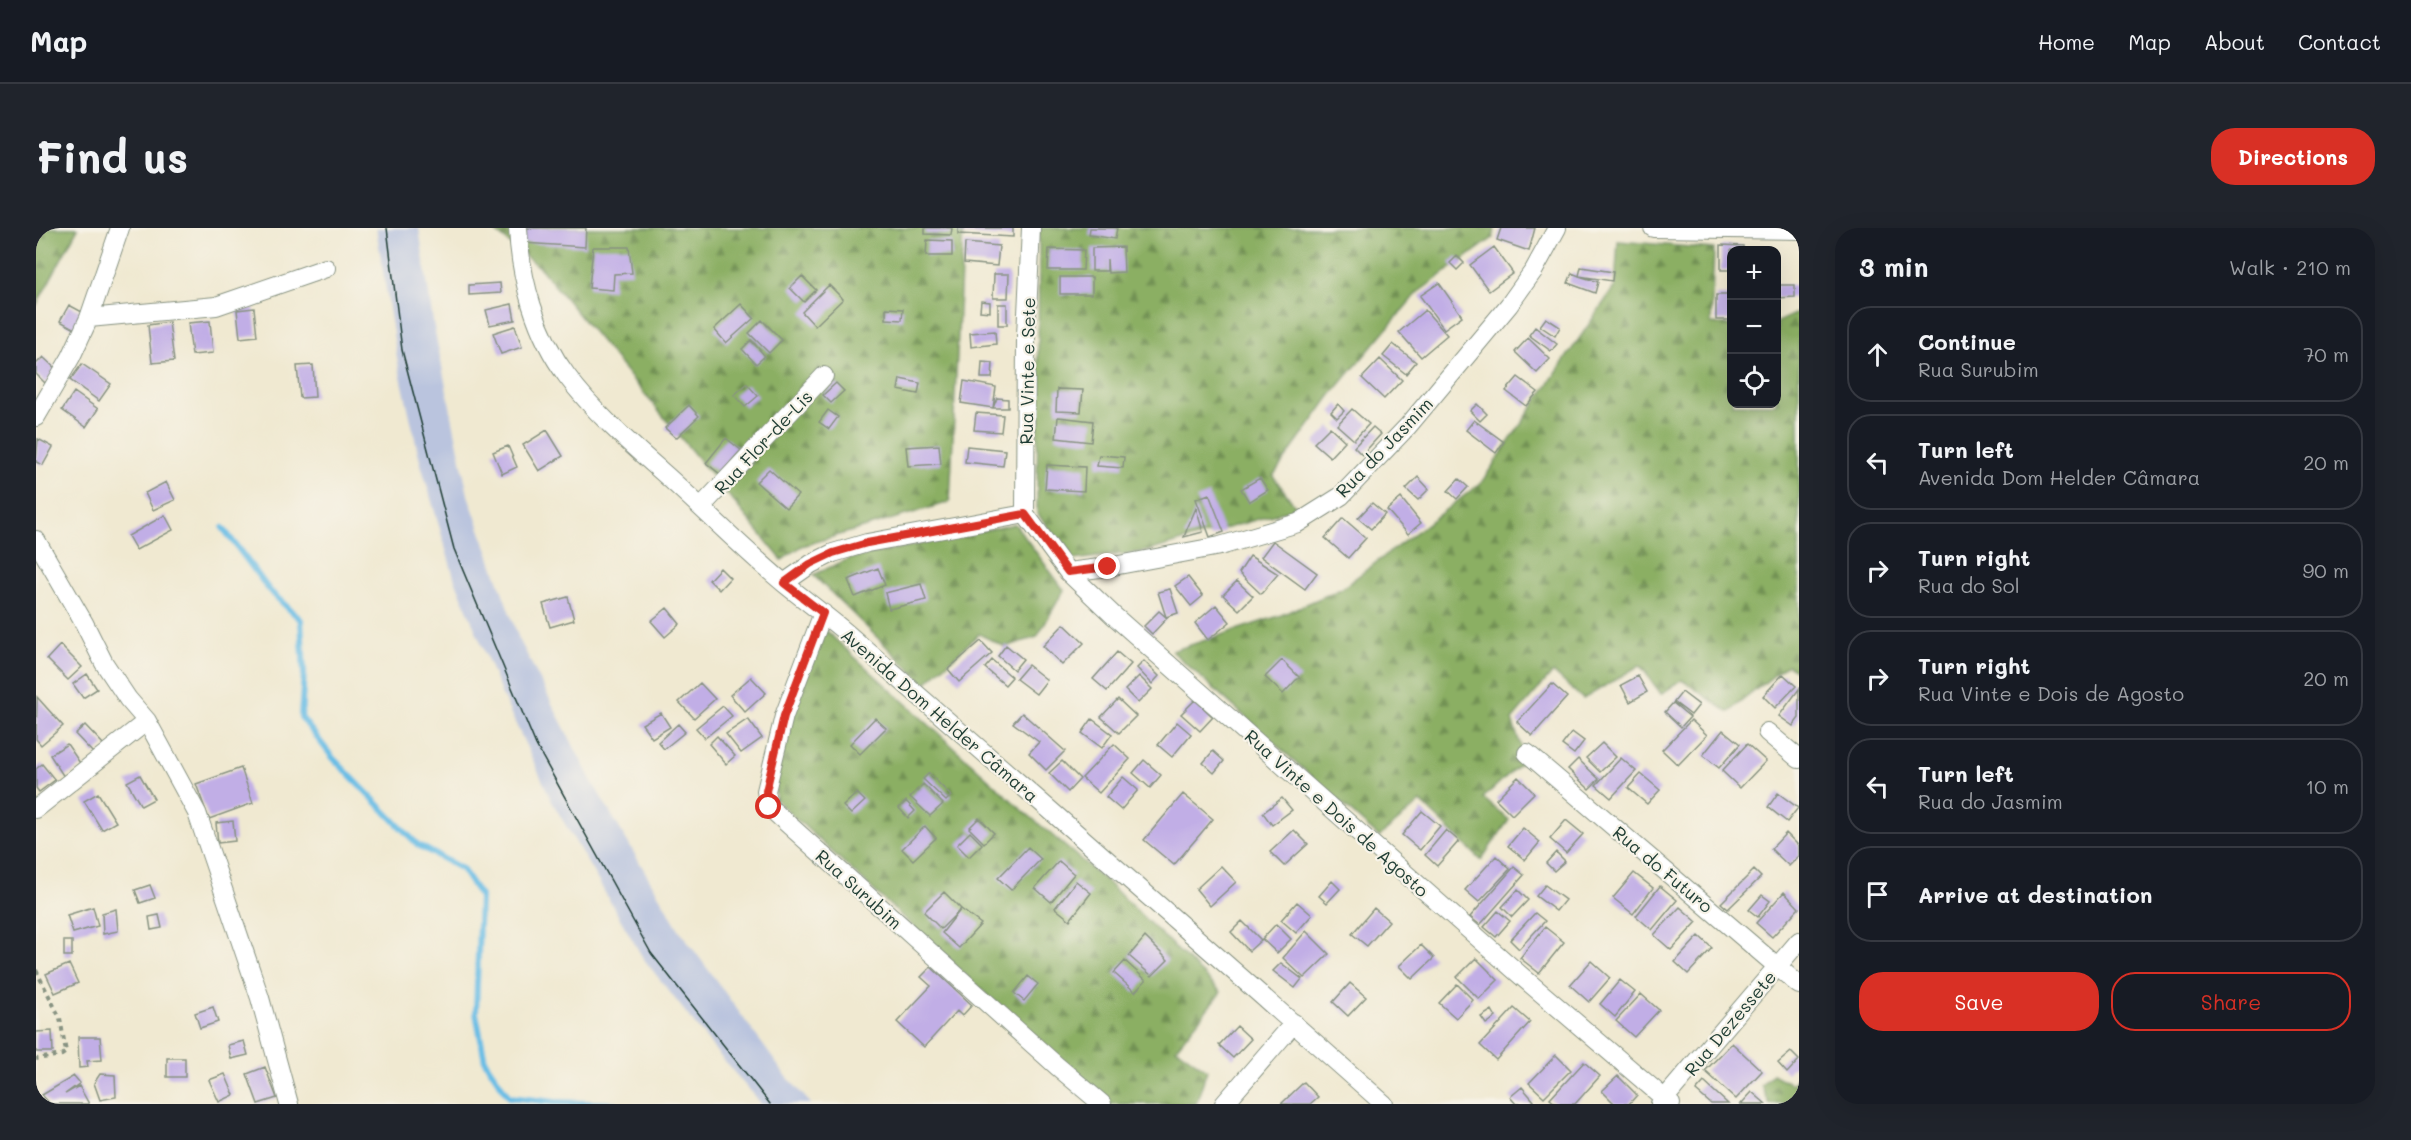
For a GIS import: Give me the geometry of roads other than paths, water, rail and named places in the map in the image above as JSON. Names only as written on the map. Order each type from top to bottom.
[{"type":"street","points":[[36,417],[72,357],[89,318],[120,228]]},
{"type":"street","name":"Avenida Dom Helder Câmara","points":[[518,228],[528,290],[549,347],[565,374],[588,402],[784,583],[823,613],[1384,1104]]},
{"type":"street","name":"Rua Vinte e Sete","points":[[1025,514],[1026,336],[1031,228]]},
{"type":"street","name":"Rua do Jasmim","points":[[1068,572],[1108,567],[1220,546],[1298,523],[1341,496],[1408,426],[1509,305],[1534,270],[1557,228]]},
{"type":"street","points":[[1653,228],[1799,230]]},
{"type":"street","points":[[89,318],[216,306],[326,268]]},
{"type":"street","name":"Rua Flor-de-Lis","points":[[701,507],[824,376]]},
{"type":"street","points":[[784,583],[810,564],[844,549],[1025,514]]},
{"type":"street","name":"Rua Vinte e Dois de Agosto","points":[[1025,514],[1068,572],[1113,615],[1665,1102]]},
{"type":"street","points":[[36,540],[79,613],[104,663],[128,699],[147,721],[197,813],[260,998],[290,1104]]},
{"type":"street","name":"Rua Surubim","points":[[823,613],[784,716],[766,791],[769,807],[1030,1043],[1102,1104]]},
{"type":"street","points":[[36,809],[147,721]]},
{"type":"street","points":[[1767,732],[1799,759]]},
{"type":"street","name":"Rua do Futuro","points":[[1527,753],[1799,985]]},
{"type":"street","name":"Rua Dezessete","points":[[1665,1102],[1799,941]]},
{"type":"street","points":[[1224,1104],[1293,1023]]},
{"type":"waterway","points":[[223,528],[270,591],[301,620],[304,673],[301,717],[333,758],[418,845],[462,869],[480,896],[476,1013],[485,1061],[509,1097],[555,1102],[615,1104]]},
{"type":"tram line","points":[[387,228],[402,350],[454,549],[536,745],[651,953],[770,1104]]}]
